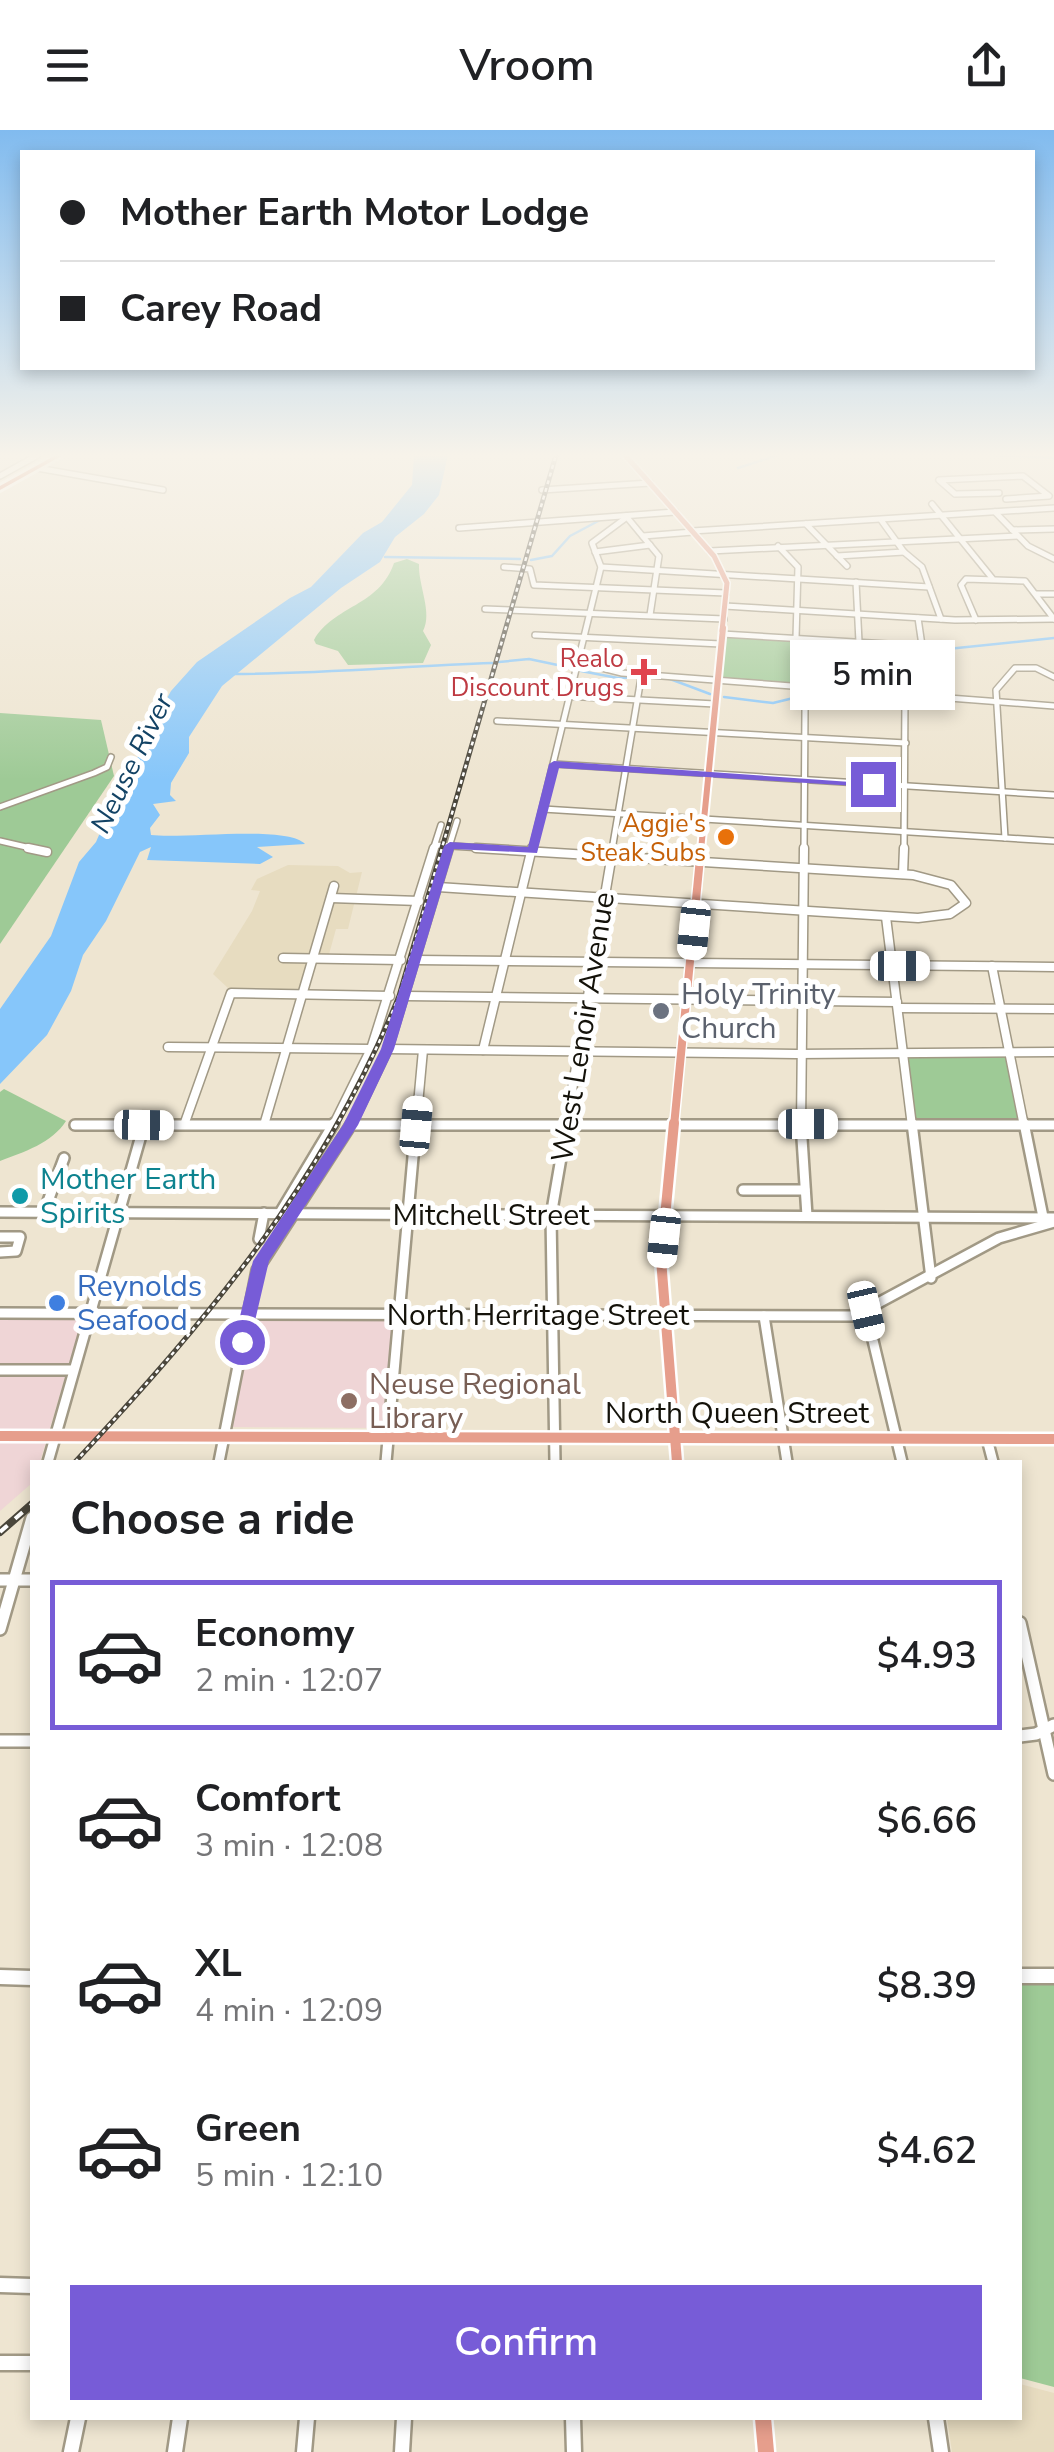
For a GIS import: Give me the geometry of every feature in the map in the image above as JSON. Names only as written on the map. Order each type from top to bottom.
[{"type":"main road","points":[[677,1460],[661,1260],[724,619],[725,575],[718,563]]},
{"type":"main road","name":"North Queen Street","points":[[0,1436],[1054,1439]]},
{"type":"main road","points":[[763,2420],[766,2452]]},
{"type":"street","points":[[483,1050],[600,563]]},
{"type":"street","points":[[650,616],[658,563]]},
{"type":"street","points":[[795,563],[796,638]]},
{"type":"street","points":[[917,563],[941,620]]},
{"type":"street","points":[[981,563],[992,578]]},
{"type":"street","points":[[504,567],[530,569],[534,585],[726,592]]},
{"type":"street","points":[[602,567],[929,587]]},
{"type":"street","points":[[976,620],[960,582],[992,578],[1024,581],[1054,618]]},
{"type":"street","points":[[856,582],[860,642]]},
{"type":"street","points":[[1036,594],[1054,594]]},
{"type":"street","points":[[725,606],[941,620],[1054,618]]},
{"type":"street","points":[[485,608],[724,619]]},
{"type":"street","points":[[904,874],[905,696],[925,667],[918,618]]},
{"type":"street","points":[[722,634],[922,646]]},
{"type":"street","points":[[534,635],[721,644]]},
{"type":"street","points":[[578,662],[617,673],[1054,706]]},
{"type":"street","points":[[1005,838],[996,690],[1012,669],[1036,668],[1054,677]]},
{"type":"street","name":"West Lenoir Avenue","points":[[555,1460],[551,1216],[640,678]]},
{"type":"street","points":[[506,693],[716,704]]},
{"type":"street","points":[[805,710],[800,1125],[807,1216]]},
{"type":"street","points":[[497,721],[906,744]]},
{"type":"street","points":[[0,806],[103,769],[111,757]]},
{"type":"street","points":[[554,764],[1054,795]]},
{"type":"street","points":[[542,809],[1054,840]]},
{"type":"street","points":[[218,1460],[257,1270],[350,1125],[388,1049],[457,821]]},
{"type":"street","points":[[280,1213],[333,1125],[371,1049],[441,825]]},
{"type":"street","points":[[0,841],[47,852]]},
{"type":"street","points":[[435,845],[904,874],[946,882],[963,894],[966,903],[947,916],[886,916],[438,887]]},
{"type":"street","points":[[264,1125],[334,886]]},
{"type":"street","points":[[332,898],[419,900]]},
{"type":"street","points":[[886,916],[930,1278]]},
{"type":"street","points":[[282,958],[401,960]]},
{"type":"street","points":[[417,960],[1054,967]]},
{"type":"street","points":[[992,966],[1043,1217]]},
{"type":"street","points":[[184,1125],[231,994],[390,996]]},
{"type":"street","points":[[406,996],[802,1001],[1054,1010]]},
{"type":"street","points":[[168,1046],[371,1049]]},
{"type":"street","points":[[388,1049],[1054,1052]]},
{"type":"street","points":[[386,1460],[423,1050]]},
{"type":"street","points":[[74,1125],[333,1125]]},
{"type":"street","points":[[48,1460],[144,1125]]},
{"type":"street","points":[[350,1125],[1054,1125]]},
{"type":"street","points":[[44,1212],[64,1158]]},
{"type":"street","points":[[743,1190],[806,1190]]},
{"type":"street","name":"Mitchell Street","points":[[0,1212],[1054,1220]]},
{"type":"street","points":[[259,1239],[264,1213]]},
{"type":"street","name":"North Herritage Street","points":[[0,1313],[854,1316],[1000,1238],[1054,1220]]},
{"type":"street","points":[[866,1311],[902,1460]]},
{"type":"street","points":[[764,1316],[786,1460]]},
{"type":"street","points":[[0,1370],[73,1370]]},
{"type":"street","points":[[987,1439],[992,1460]]},
{"type":"street","points":[[0,1629],[30,1525]]},
{"type":"street","points":[[0,1580],[30,1580]]},
{"type":"street","points":[[1022,1630],[1048,1727],[1054,1774]]},
{"type":"street","points":[[1022,1735],[1048,1727]]},
{"type":"street","points":[[0,1742],[30,1741]]},
{"type":"street","points":[[1022,1976],[1054,1976]]},
{"type":"street","points":[[0,1977],[30,1978]]},
{"type":"street","points":[[0,2284],[30,2286]]},
{"type":"street","points":[[0,2363],[30,2362]]},
{"type":"street","points":[[71,2452],[78,2420]]},
{"type":"street","points":[[176,2452],[180,2420]]},
{"type":"street","points":[[304,2452],[306,2420]]},
{"type":"street","points":[[402,2452],[404,2420]]},
{"type":"street","points":[[573,2420],[574,2452]]},
{"type":"street","points":[[936,2420],[941,2452]]},
{"type":"shaded area","points":[[288,865],[338,866],[350,873],[362,872],[348,929],[336,929],[328,958],[308,960],[300,989],[229,989],[213,974],[252,911],[260,891],[251,890],[257,879]]},
{"type":"shaded area","points":[[0,1316],[83,1316],[41,1460],[30,1460],[30,1485],[0,1511]]},
{"type":"shaded area","points":[[396,1318],[385,1428],[231,1427],[252,1319]]},
{"type":"shaded area","points":[[1022,2385],[1054,2393],[1054,2452],[952,2452],[947,2420],[1022,2420]]},
{"type":"green space","points":[[394,563],[419,564],[426,607],[423,631],[431,645],[423,663],[348,665],[338,651],[316,644],[314,640],[323,628],[378,589]]},
{"type":"green space","points":[[722,634],[920,651],[823,687],[717,678]]},
{"type":"green space","points":[[0,713],[101,720],[114,776],[0,944]]},
{"type":"green space","points":[[907,1054],[1006,1054],[1020,1121],[915,1121]]},
{"type":"green space","points":[[4,1089],[66,1121],[45,1141],[0,1161],[0,1092]]},
{"type":"green space","points":[[1022,1983],[1054,1983],[1054,2387],[1022,2379]]},
{"type":"water","name":"Neuse River","points":[[334,563],[378,563],[341,588],[222,686],[189,737],[189,753],[171,783],[170,795],[176,801],[153,804],[160,815],[150,828],[151,835],[278,835],[305,844],[257,847],[273,857],[260,864],[147,860],[151,847],[140,852],[106,921],[83,955],[71,991],[47,1035],[0,1084],[0,1009],[51,936],[79,862],[96,842],[109,812],[123,795],[145,738],[171,691],[197,662],[311,587]]},
{"type":"waterway","points":[[928,651],[1054,638]]},
{"type":"waterway","points":[[833,686],[920,653]]},
{"type":"waterway","points":[[499,662],[529,659],[572,668]]},
{"type":"waterway","points":[[232,674],[492,663]]},
{"type":"waterway","points":[[581,671],[618,678],[647,677]]},
{"type":"waterway","points":[[670,679],[710,694]]},
{"type":"waterway","points":[[724,697],[773,703],[822,691]]},
{"type":"railway","points":[[77,1460],[172,1354],[260,1244],[299,1187],[369,1064],[399,996],[525,563]]},
{"type":"railway","points":[[0,1532],[30,1506]]},
{"type":"place","name":"Realo Discount Drugs","points":[[644,672]]},
{"type":"place","name":"Aggie's Steak Subs","points":[[726,837]]},
{"type":"place","name":"Holy Trinity Church","points":[[661,1011]]},
{"type":"place","name":"Mother Earth Spirits","points":[[20,1196]]},
{"type":"place","name":"Reynolds Seafood","points":[[57,1303]]},
{"type":"place","name":"Neuse Regional Library","points":[[349,1401]]},
{"type":"route","points":[[242,1342],[261,1261],[350,1125],[388,1049],[450,846],[532,850],[554,764],[873,784]]}]
